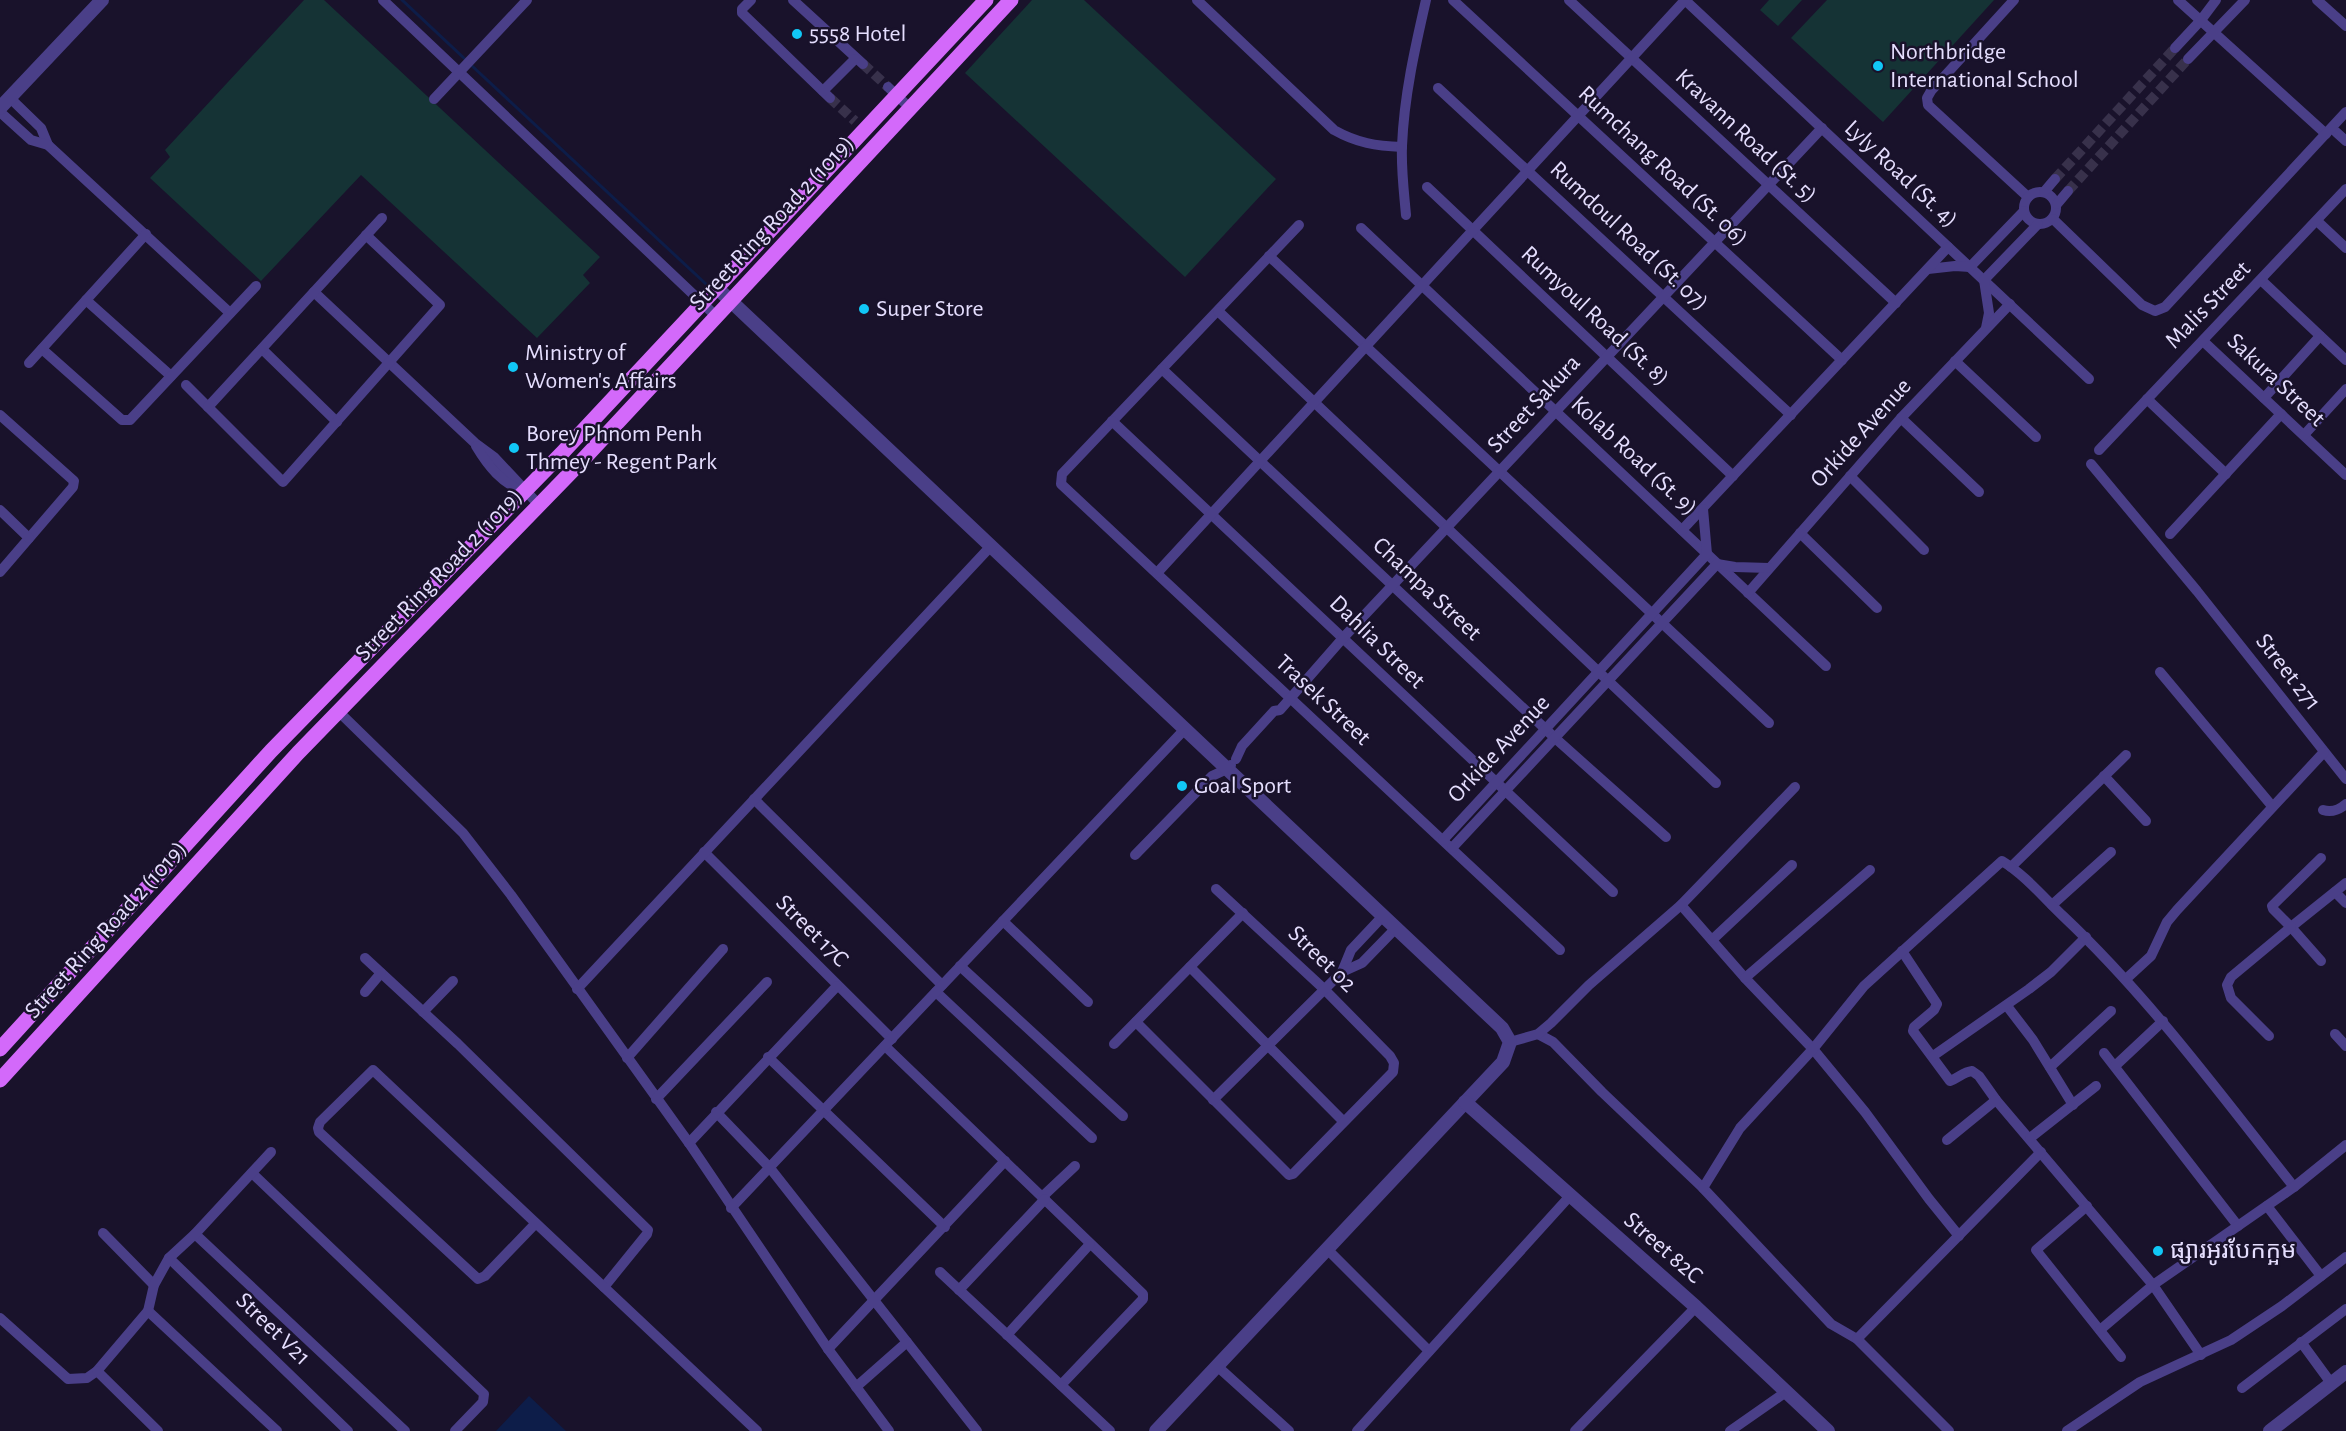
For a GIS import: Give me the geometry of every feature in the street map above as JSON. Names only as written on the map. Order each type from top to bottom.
[{"type":"main road","name":"Street Ring Road 2 (1019)","points":[[0,1049],[279,743],[525,492],[717,288],[892,91],[986,0]]},
{"type":"main road","name":"Street Ring Road 2 (1019)","points":[[0,1080],[338,711],[539,505],[1011,0]]},
{"type":"street","points":[[48,145],[31,140],[0,110],[102,0]]},
{"type":"street","points":[[382,0],[716,316]]},
{"type":"street","points":[[434,99],[527,0]]},
{"type":"street","points":[[751,0],[742,9],[742,13],[826,95],[859,62],[793,0]]},
{"type":"street","points":[[1197,0],[1334,130],[1353,141],[1377,146],[1402,147]]},
{"type":"street","points":[[1406,215],[1402,147],[1411,64],[1426,0]]},
{"type":"street","name":"Kravann Road (St. 5)","points":[[1569,0],[1896,303]]},
{"type":"street","points":[[1156,573],[1685,0]]},
{"type":"street","name":"Lyly Road (St. 4)","points":[[1685,0],[2089,379]]},
{"type":"street","points":[[2014,0],[1931,92],[1928,105],[2028,197]]},
{"type":"street","points":[[2178,0],[2331,133],[2346,141]]},
{"type":"street","points":[[2175,48],[2216,0]]},
{"type":"street","points":[[2187,59],[2245,0]]},
{"type":"street","points":[[2317,0],[2346,26]]},
{"type":"street","name":"Rumchang Road (St. 06)","points":[[1454,1],[1842,360]]},
{"type":"street","name":"Rumdoul Road (St. 07)","points":[[1438,88],[1791,414]]},
{"type":"street","points":[[892,91],[910,108]]},
{"type":"street","points":[[10,98],[41,128],[48,145],[230,313]]},
{"type":"street","points":[[2053,219],[2142,305],[2155,311],[2165,307],[2331,133],[2346,112]]},
{"type":"street","name":"Street Sakura","points":[[1232,764],[1242,746],[1274,711],[1280,710],[1343,638],[1822,128]]},
{"type":"street","points":[[2044,192],[2055,179]]},
{"type":"street","name":"Rumyoul Road (St. 8)","points":[[1427,187],[1733,476]]},
{"type":"street","name":"Malis Street","points":[[2099,450],[2346,189]]},
{"type":"street","points":[[2056,204],[2068,190]]},
{"type":"street","points":[[1984,331],[1989,313],[1984,280],[2038,224],[2053,219],[2057,209],[2056,204],[2051,195],[2044,192],[2035,192],[2024,204],[2024,211],[2029,219],[2038,224]]},
{"type":"street","points":[[1928,270],[1943,266],[1970,267],[2024,211]]},
{"type":"street","points":[[208,407],[382,218]]},
{"type":"street","points":[[2317,221],[2346,248]]},
{"type":"street","points":[[1112,421],[1299,225]]},
{"type":"street","name":"Kolab Road (St. 9)","points":[[1362,228],[1826,666]]},
{"type":"street","points":[[29,363],[146,234]]},
{"type":"street","points":[[186,385],[283,482],[440,305],[366,235]]},
{"type":"street","points":[[1682,530],[1948,247]]},
{"type":"street","points":[[1269,256],[1769,723]]},
{"type":"street","points":[[2260,280],[2345,356]]},
{"type":"street","points":[[42,349],[122,420],[129,420],[256,285]]},
{"type":"street","points":[[717,288],[1185,729],[1232,764],[1383,916],[1502,1028],[1510,1042],[1503,1062],[1156,1431]]},
{"type":"street","points":[[314,292],[475,443],[494,457],[539,505]]},
{"type":"street","points":[[86,300],[171,376]]},
{"type":"street","name":"Orkide Avenue","points":[[1748,593],[1901,418],[2010,304]]},
{"type":"street","points":[[1218,311],[1716,783]]},
{"type":"street","points":[[2264,398],[2320,336]]},
{"type":"street","name":"Sakura Street","points":[[2203,340],[2346,475]]},
{"type":"street","points":[[262,349],[337,422]]},
{"type":"street","points":[[1955,361],[2036,437]]},
{"type":"street","name":"Champa Street","points":[[1162,369],[1555,738],[1666,837]]},
{"type":"street","points":[[2304,435],[2346,389]]},
{"type":"street","points":[[2147,399],[2226,474]]},
{"type":"street","points":[[2170,534],[2282,414]]},
{"type":"street","points":[[0,415],[74,481],[73,487],[0,572]]},
{"type":"street","points":[[1901,418],[1979,492]]},
{"type":"street","name":"Trasek Street","points":[[1112,421],[1062,474],[1062,484],[1560,950]]},
{"type":"street","name":"Dahlia Street","points":[[1112,421],[1613,892]]},
{"type":"street","name":"Street 271","points":[[2091,464],[2197,591],[2346,779]]},
{"type":"street","points":[[1850,476],[1924,550]]},
{"type":"street","points":[[1703,509],[1707,554]]},
{"type":"street","points":[[0,510],[29,538]]},
{"type":"street","points":[[1800,533],[1876,608]]},
{"type":"street","points":[[578,989],[991,546]]},
{"type":"street","name":"Orkide Avenue","points":[[1443,840],[1707,554]]},
{"type":"street","points":[[1717,564],[1769,568]]},
{"type":"street","name":"Orkide Avenue","points":[[1452,848],[1717,564]]},
{"type":"street","points":[[2160,672],[2272,806]]},
{"type":"street","name":"Street Sakura","points":[[1135,855],[1212,776],[1248,751],[1280,716],[1280,710]]},
{"type":"street","points":[[338,711],[463,833],[511,895],[689,1143],[828,1349],[889,1431]]},
{"type":"street","points":[[731,1208],[1185,729]]},
{"type":"street","points":[[2126,980],[2151,956],[2167,922],[2177,909],[2324,752]]},
{"type":"street","points":[[2011,867],[2126,755]]},
{"type":"street","points":[[2104,776],[2146,821]]},
{"type":"street","points":[[1510,1042],[1538,1034],[1589,985],[1681,905],[1795,787]]},
{"type":"street","points":[[754,799],[939,989],[1092,1138]]},
{"type":"street","points":[[2323,810],[2330,812],[2341,809],[2346,804]]},
{"type":"street","name":"Street 17C","points":[[704,852],[1005,1161],[1143,1294],[1143,1299],[1061,1385]]},
{"type":"street","points":[[2052,905],[2110,852]]},
{"type":"street","points":[[2321,858],[2272,906],[2321,961]]},
{"type":"street","points":[[1703,1188],[1740,1128],[1812,1049],[1864,986],[2002,861],[2086,937],[2163,1021],[2294,1187]]},
{"type":"street","points":[[1712,940],[1792,865]]},
{"type":"street","points":[[1745,978],[1870,870]]},
{"type":"street","points":[[2269,1036],[2231,998],[2227,985],[2231,977],[2346,883]]},
{"type":"street","name":"Street 02","points":[[1216,889],[1324,989],[1390,1056],[1394,1063],[1393,1072],[1343,1121]]},
{"type":"street","points":[[2335,892],[2346,903]]},
{"type":"street","points":[[1681,905],[1812,1049],[1865,1112],[1959,1236]]},
{"type":"street","points":[[1114,1044],[1243,913]]},
{"type":"street","points":[[1342,972],[1351,950],[1383,916]]},
{"type":"street","points":[[1003,921],[1088,1002]]},
{"type":"street","points":[[1213,1100],[1342,972],[1362,963],[1396,928]]},
{"type":"street","points":[[1933,1056],[2007,1006],[2051,972],[2086,937]]},
{"type":"street","points":[[627,1058],[723,949]]},
{"type":"street","points":[[1902,951],[1937,1004],[1934,1010],[1914,1027],[1913,1031],[1950,1081],[1964,1072],[1972,1071],[1979,1076],[1996,1100],[2152,1285],[2201,1355]]},
{"type":"street","points":[[365,958],[648,1230],[604,1287]]},
{"type":"street","points":[[960,966],[1123,1116]]},
{"type":"street","points":[[1136,1022],[1289,1175],[1293,1174],[1343,1121],[1190,967]]},
{"type":"street","points":[[365,992],[381,973]]},
{"type":"street","points":[[423,1012],[453,981]]},
{"type":"street","points":[[656,1099],[767,982]]},
{"type":"street","points":[[689,1143],[837,986]]},
{"type":"street","points":[[2007,1006],[2033,1040],[2073,1104]]},
{"type":"street","points":[[2050,1067],[2111,1011]]},
{"type":"street","points":[[2115,1066],[2163,1021]]},
{"type":"street","points":[[1538,1034],[1553,1042],[1703,1188],[1831,1324],[1857,1339],[1949,1431]]},
{"type":"street","points":[[2335,1034],[2346,1046]]},
{"type":"street","points":[[2104,1053],[2238,1226]]},
{"type":"street","points":[[768,1057],[945,1227]]},
{"type":"street","points":[[536,1223],[485,1276],[478,1279],[319,1132],[318,1128],[328,1114],[372,1070],[536,1223],[758,1431]]},
{"type":"street","points":[[2030,1138],[2096,1086]]},
{"type":"street","points":[[1947,1140],[1996,1100]]},
{"type":"street","name":"Street 82C","points":[[1465,1102],[1569,1197],[1696,1307],[1828,1431]]},
{"type":"street","points":[[716,1112],[770,1167],[977,1431]]},
{"type":"street","points":[[2100,1330],[2152,1285],[2294,1187],[2346,1145]]},
{"type":"street","points":[[0,1317],[68,1379],[87,1378],[97,1371],[148,1311],[154,1285],[169,1258],[195,1234],[271,1152]]},
{"type":"street","points":[[1857,1339],[2042,1152]]},
{"type":"street","points":[[828,1349],[1005,1161]]},
{"type":"street","points":[[959,1290],[1075,1166]]},
{"type":"street","points":[[252,1173],[484,1394],[483,1402],[455,1431]]},
{"type":"street","points":[[1357,1431],[1569,1197]]},
{"type":"street","points":[[2087,1206],[2036,1250],[2121,1357]]},
{"type":"street","points":[[2267,1206],[2321,1276]]},
{"type":"street","points":[[103,1233],[154,1285]]},
{"type":"street","points":[[195,1234],[405,1431]]},
{"type":"street","points":[[1007,1335],[1090,1244]]},
{"type":"street","points":[[1327,1249],[1429,1351]]},
{"type":"street","points":[[2067,1431],[2140,1382],[2201,1355],[2248,1329],[2346,1257]]},
{"type":"street","name":"Street V21","points":[[169,1258],[348,1431]]},
{"type":"street","points":[[940,1272],[1110,1431]]},
{"type":"street","points":[[1575,1431],[1696,1307]]},
{"type":"street","points":[[2242,1388],[2346,1309]]},
{"type":"street","points":[[148,1311],[277,1431]]},
{"type":"street","points":[[856,1387],[907,1342]]},
{"type":"street","points":[[2301,1342],[2331,1383]]},
{"type":"street","points":[[1217,1366],[1289,1431]]},
{"type":"street","points":[[97,1371],[158,1431]]},
{"type":"street","points":[[2270,1431],[2346,1372]]},
{"type":"street","points":[[1730,1431],[1786,1392]]},
{"type":"green space","points":[[304,0],[324,0],[600,257],[583,275],[590,283],[537,338],[361,175],[261,281],[150,178],[170,157],[165,150]]},
{"type":"green space","points":[[1032,0],[1084,0],[1276,179],[1185,277],[965,73]]},
{"type":"green space","points":[[1769,0],[1802,0],[1778,26],[1760,10]]},
{"type":"green space","name":"Northbridge International School","points":[[1827,0],[1994,0],[1883,122],[1791,38]]},
{"type":"water","points":[[529,1396],[566,1431],[496,1431]]},
{"type":"waterway","points":[[402,0],[466,60]]},
{"type":"waterway","points":[[471,65],[707,285]]},
{"type":"tunnel","points":[[2055,179],[2175,48]]},
{"type":"tunnel","points":[[2068,191],[2188,59]]},
{"type":"tunnel","points":[[863,64],[888,87]]},
{"type":"tunnel","points":[[830,98],[855,121]]},
{"type":"place","name":"5558 Hotel","points":[[797,34]]},
{"type":"place","name":"Northbridge International School","points":[[1878,66]]},
{"type":"place","name":"Super Store","points":[[864,309]]},
{"type":"place","name":"Ministry of Women's Affairs","points":[[513,367]]},
{"type":"place","name":"Borey Phnom Penh Thmey - Regent Park","points":[[514,448]]},
{"type":"place","name":"Goal Sport","points":[[1182,786]]},
{"type":"place","name":"ផ្សារអូរបែកក្អម","points":[[2158,1251]]}]
